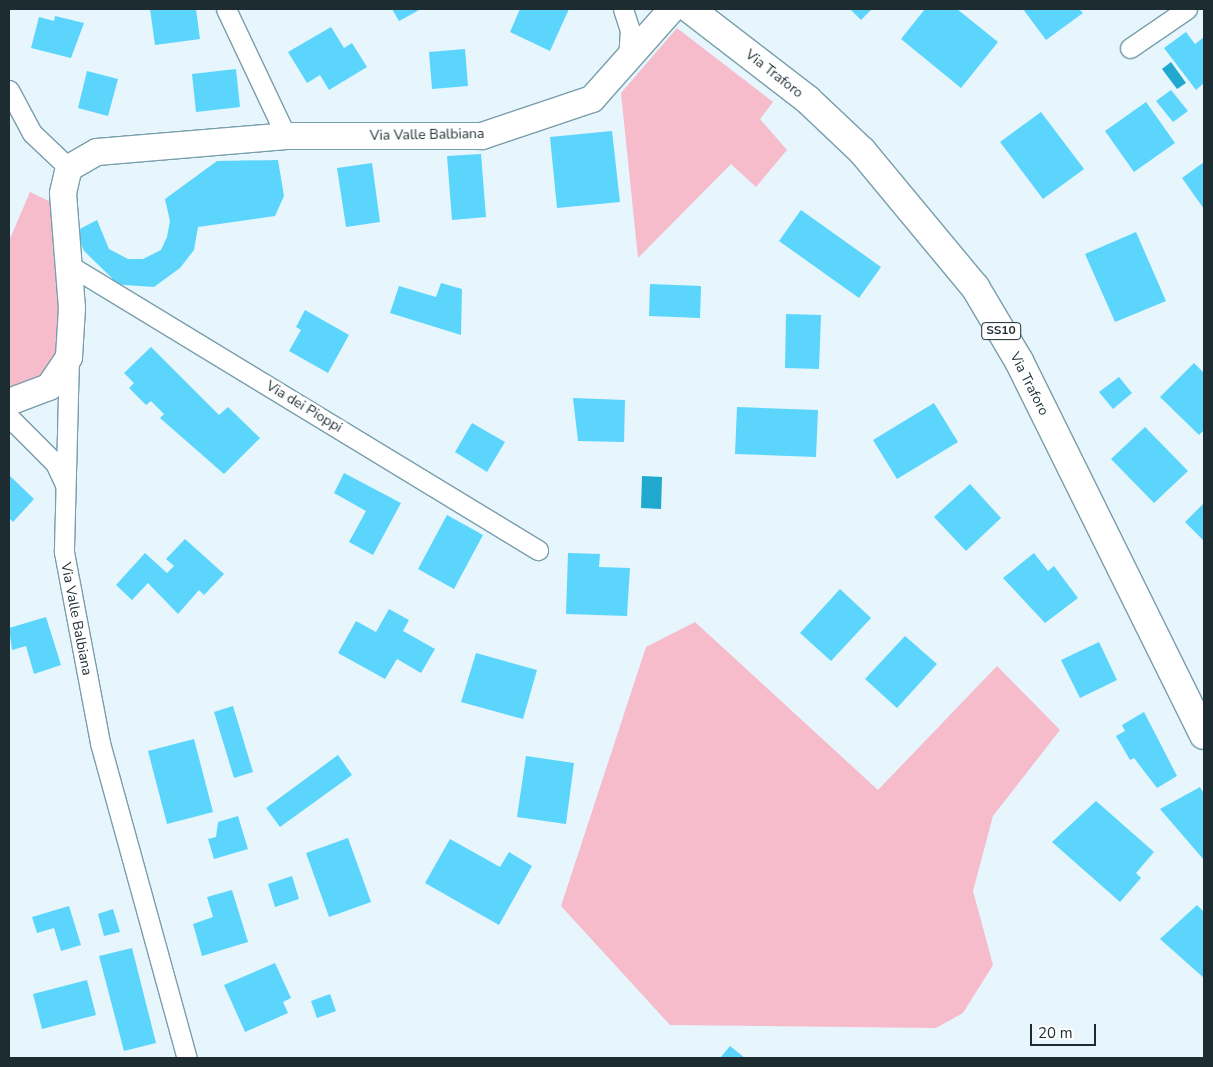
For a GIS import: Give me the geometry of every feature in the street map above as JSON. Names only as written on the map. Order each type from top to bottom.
[{"type":"main road","name":"Via Traforo","points":[[690,9],[808,100],[862,151],[975,287],[1019,361],[1204,734]]},
{"type":"street","points":[[226,9],[286,136]]},
{"type":"street","points":[[623,9],[630,30],[628,58]]},
{"type":"street","name":"Via Valle Balbiana","points":[[187,1058],[100,743],[64,552],[69,357],[69,265],[63,193],[69,168],[97,152],[286,136],[482,136],[592,99],[672,9]]},
{"type":"street","points":[[1130,48],[1187,9]]},
{"type":"street","points":[[9,90],[32,133],[69,168]]},
{"type":"street","name":"Via dei Pioppi","points":[[69,265],[538,550]]},
{"type":"street","points":[[9,402],[49,387],[69,357]]},
{"type":"street","points":[[9,417],[55,463],[66,486]]},
{"type":"shaded area","points":[[677,28],[773,102],[760,119],[787,150],[756,187],[731,164],[638,258],[621,93]]},
{"type":"shaded area","points":[[30,192],[51,202],[62,328],[55,363],[37,381],[9,390],[9,241]]},
{"type":"shaded area","points":[[695,622],[878,790],[997,666],[1060,730],[993,816],[973,891],[993,965],[963,1013],[936,1028],[670,1025],[561,906],[646,647]]},
{"type":"water","points":[[1171,62],[1186,83],[1177,89],[1162,69]]},
{"type":"water","points":[[642,476],[662,477],[661,509],[641,508]]},
{"type":"building","points":[[150,9],[196,9],[200,39],[155,45]]},
{"type":"building","points":[[392,9],[421,9],[399,21]]},
{"type":"building","points":[[520,9],[569,9],[550,51],[510,32]]},
{"type":"building","points":[[850,9],[872,9],[861,20]]},
{"type":"building","points":[[925,9],[957,9],[998,42],[961,88],[901,39]]},
{"type":"building","points":[[1023,9],[1079,9],[1083,13],[1046,40]]},
{"type":"building","points":[[55,16],[84,23],[71,58],[31,48],[39,17],[54,21]]},
{"type":"building","points":[[331,27],[344,48],[352,43],[367,67],[329,90],[320,75],[307,83],[288,52]]},
{"type":"building","points":[[1186,32],[1195,44],[1204,37],[1204,83],[1196,90],[1164,48]]},
{"type":"building","points":[[465,49],[468,86],[432,89],[429,52]]},
{"type":"building","points":[[236,69],[240,107],[196,112],[192,74]]},
{"type":"building","points":[[87,71],[118,79],[108,116],[78,108]]},
{"type":"building","points":[[1171,90],[1188,111],[1173,122],[1156,101]]},
{"type":"building","points":[[1146,102],[1175,143],[1134,172],[1105,131]]},
{"type":"building","points":[[1041,112],[1084,169],[1043,199],[1000,142]]},
{"type":"building","points":[[612,131],[620,202],[557,208],[550,137]]},
{"type":"building","points":[[481,154],[486,217],[452,220],[447,156]]},
{"type":"building","points":[[278,160],[284,196],[275,216],[198,227],[194,250],[180,268],[154,287],[111,284],[112,278],[84,251],[76,231],[97,220],[109,249],[128,259],[143,259],[161,250],[167,237],[170,221],[165,199],[217,161]]},
{"type":"building","points":[[1204,162],[1204,209],[1182,178]]},
{"type":"building","points":[[372,163],[380,222],[346,227],[337,168]]},
{"type":"building","points":[[801,210],[881,267],[859,298],[779,241]]},
{"type":"building","points":[[1136,232],[1166,301],[1115,322],[1085,254]]},
{"type":"building","points":[[441,283],[462,289],[461,335],[390,313],[399,286],[436,297]]},
{"type":"building","points":[[650,284],[701,286],[700,318],[649,316]]},
{"type":"building","points":[[305,310],[349,335],[328,373],[289,351],[301,330],[296,327]]},
{"type":"building","points":[[786,314],[821,315],[819,369],[785,368]]},
{"type":"building","points":[[151,347],[219,415],[228,407],[260,438],[224,474],[160,418],[164,414],[151,401],[146,405],[129,388],[134,383],[124,373]]},
{"type":"building","points":[[1194,363],[1204,373],[1204,430],[1199,435],[1160,397]]},
{"type":"building","points":[[1119,377],[1132,393],[1113,409],[1099,392]]},
{"type":"building","points":[[573,398],[625,400],[624,442],[578,441]]},
{"type":"building","points":[[934,403],[958,442],[897,479],[873,440]]},
{"type":"building","points":[[737,407],[818,410],[816,457],[735,454]]},
{"type":"building","points":[[472,423],[505,442],[487,472],[455,452]]},
{"type":"building","points":[[1145,427],[1188,471],[1154,503],[1111,459]]},
{"type":"building","points":[[344,473],[401,503],[373,555],[349,542],[366,511],[334,493]]},
{"type":"building","points":[[9,475],[34,499],[13,522],[9,518]]},
{"type":"building","points":[[970,484],[1001,518],[966,551],[934,517]]},
{"type":"building","points":[[1204,503],[1204,541],[1185,522]]},
{"type":"building","points":[[447,515],[483,535],[454,589],[418,569]]},
{"type":"building","points":[[185,539],[224,574],[204,595],[199,590],[178,614],[148,583],[132,600],[116,585],[145,553],[167,573],[174,566],[166,559]]},
{"type":"building","points":[[568,553],[600,554],[599,567],[630,568],[627,616],[566,614]]},
{"type":"building","points":[[1034,553],[1048,571],[1054,566],[1078,598],[1045,623],[1003,578]]},
{"type":"building","points":[[840,589],[871,618],[831,661],[800,633]]},
{"type":"building","points":[[389,609],[409,620],[403,631],[435,649],[421,673],[397,659],[385,679],[338,653],[356,621],[376,632]]},
{"type":"building","points":[[46,617],[61,665],[34,674],[26,646],[12,650],[9,628]]},
{"type":"building","points":[[905,636],[937,664],[897,708],[865,679]]},
{"type":"building","points":[[1099,642],[1117,680],[1080,698],[1061,660]]},
{"type":"building","points":[[476,653],[537,670],[523,719],[461,702]]},
{"type":"building","points":[[233,706],[253,772],[234,778],[214,712]]},
{"type":"building","points":[[1144,712],[1177,776],[1157,788],[1134,758],[1130,760],[1116,736],[1125,731],[1122,725]]},
{"type":"building","points":[[194,739],[213,812],[167,824],[148,751]]},
{"type":"building","points":[[338,755],[352,775],[280,827],[266,808]]},
{"type":"building","points":[[526,756],[574,763],[566,824],[517,817]]},
{"type":"building","points":[[1200,787],[1204,794],[1204,860],[1160,809]]},
{"type":"building","points":[[1096,801],[1154,852],[1136,873],[1141,878],[1120,902],[1052,842]]},
{"type":"building","points":[[238,816],[248,849],[214,859],[208,839],[216,837],[218,822]]},
{"type":"building","points":[[348,838],[371,902],[329,917],[306,853]]},
{"type":"building","points":[[450,839],[500,867],[509,852],[532,866],[499,925],[425,883]]},
{"type":"building","points":[[292,876],[299,899],[275,907],[268,884]]},
{"type":"building","points":[[232,890],[248,942],[202,956],[193,924],[213,917],[207,897]]},
{"type":"building","points":[[1197,905],[1204,912],[1204,978],[1160,939]]},
{"type":"building","points":[[69,906],[81,945],[61,951],[54,928],[37,933],[32,917]]},
{"type":"building","points":[[113,909],[120,932],[104,936],[98,914]]},
{"type":"building","points":[[132,948],[156,1043],[124,1051],[99,956]]},
{"type":"building","points":[[275,963],[291,998],[283,1002],[288,1013],[245,1032],[224,985]]},
{"type":"building","points":[[87,980],[96,1015],[42,1029],[33,994]]},
{"type":"building","points":[[330,994],[336,1011],[317,1018],[311,1001]]},
{"type":"building","points":[[730,1046],[745,1058],[720,1058]]}]
